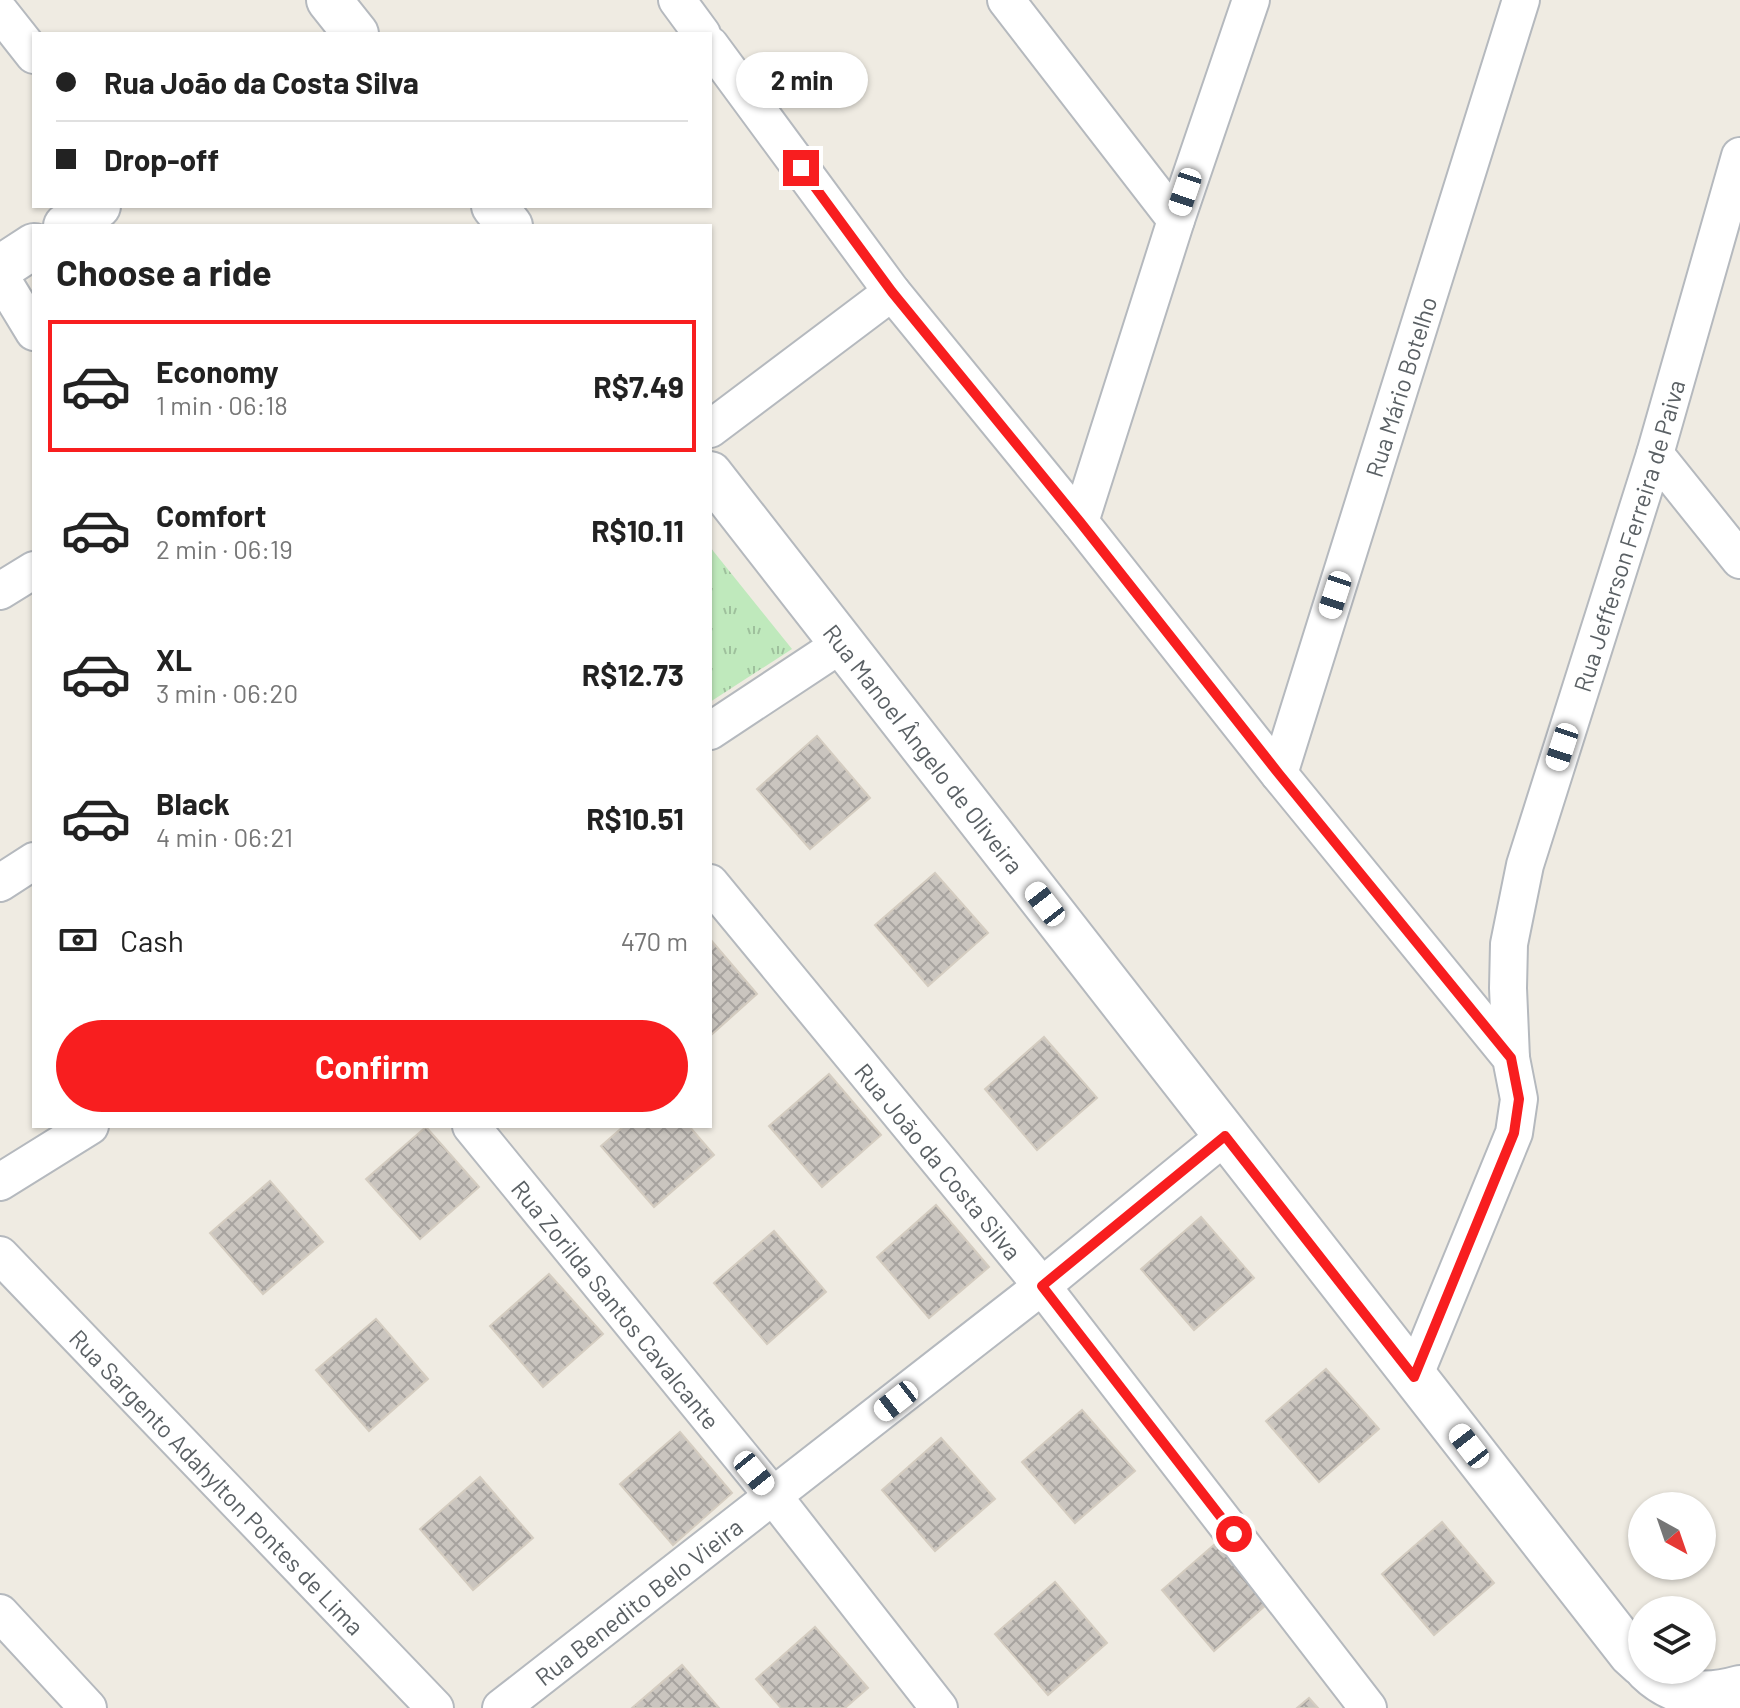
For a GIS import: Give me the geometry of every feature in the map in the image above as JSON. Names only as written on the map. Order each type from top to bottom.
[{"type":"street","points":[[329,0],[354,32]]},
{"type":"street","points":[[677,0],[701,32]]},
{"type":"street","points":[[1006,0],[1176,220]]},
{"type":"street","points":[[1080,522],[1176,220],[1251,0]]},
{"type":"street","name":"Rua Mário Botelho","points":[[1279,774],[1521,0]]},
{"type":"street","points":[[0,12],[32,52]]},
{"type":"street","points":[[712,48],[892,292],[1511,1058]]},
{"type":"street","name":"Rua Jefferson Ferreira de Paiva","points":[[1414,1377],[1514,1133],[1519,1099],[1511,1058],[1509,944],[1525,865],[1655,454],[1737,177]]},
{"type":"street","points":[[69,224],[95,208]]},
{"type":"street","points":[[496,208],[508,224]]},
{"type":"street","points":[[0,268],[32,247]]},
{"type":"street","points":[[0,276],[32,329]]},
{"type":"street","points":[[712,427],[892,292]]},
{"type":"street","points":[[1655,454],[1740,560]]},
{"type":"street","name":"Rua Manoel Ângelo de Oliveira","points":[[712,477],[1628,1650]]},
{"type":"street","points":[[0,591],[32,571]]},
{"type":"street","points":[[712,730],[843,643]]},
{"type":"street","points":[[0,883],[32,862]]},
{"type":"street","name":"Rua João da Costa Silva","points":[[712,885],[1042,1286],[1368,1708]]},
{"type":"street","points":[[0,1182],[87,1128]]},
{"type":"street","name":"Rua Zorilda Santos Cavalcante","points":[[473,1128],[774,1497],[939,1708]]},
{"type":"street","name":"Rua Benedito Belo Vieira","points":[[501,1708],[1042,1286],[1225,1136]]},
{"type":"street","name":"Rua Sargento Adahylton Pontes de Lima","points":[[0,1255],[435,1708]]},
{"type":"street","points":[[0,1613],[88,1708]]},
{"type":"street","points":[[1673,1690],[1722,1693],[1740,1688]]},
{"type":"green space","points":[[712,549],[792,649],[712,701]]},
{"type":"building","points":[[817,736],[870,798],[810,849],[757,789]]},
{"type":"building","points":[[935,873],[988,933],[928,986],[875,925]]},
{"type":"building","points":[[712,941],[757,994],[712,1034]]},
{"type":"building","points":[[1044,1037],[1097,1098],[1037,1150],[985,1089]]},
{"type":"building","points":[[829,1074],[881,1135],[822,1187],[769,1126]]},
{"type":"building","points":[[427,1128],[479,1187],[420,1239],[366,1179]]},
{"type":"building","points":[[622,1128],[691,1128],[714,1155],[654,1207],[601,1146]]},
{"type":"building","points":[[270,1181],[323,1242],[263,1294],[210,1233]]},
{"type":"building","points":[[936,1205],[989,1267],[929,1318],[877,1257]]},
{"type":"building","points":[[1201,1217],[1254,1278],[1194,1330],[1141,1269]]},
{"type":"building","points":[[774,1231],[826,1292],[767,1344],[714,1283]]},
{"type":"building","points":[[549,1274],[603,1334],[543,1387],[490,1326]]},
{"type":"building","points":[[376,1319],[428,1379],[369,1431],[316,1370]]},
{"type":"building","points":[[1326,1369],[1379,1429],[1319,1482],[1266,1421]]},
{"type":"building","points":[[1082,1410],[1135,1471],[1075,1523],[1022,1462]]},
{"type":"building","points":[[680,1432],[732,1493],[673,1545],[620,1484]]},
{"type":"building","points":[[941,1438],[995,1499],[935,1551],[882,1490]]},
{"type":"building","points":[[480,1477],[533,1538],[473,1590],[420,1529]]},
{"type":"building","points":[[1442,1522],[1494,1583],[1434,1635],[1382,1574]]},
{"type":"building","points":[[1222,1538],[1274,1598],[1214,1651],[1162,1590]]},
{"type":"building","points":[[1055,1582],[1107,1643],[1048,1695],[995,1634]]},
{"type":"building","points":[[815,1627],[868,1688],[845,1708],[781,1708],[756,1679]]},
{"type":"building","points":[[682,1665],[719,1708],[632,1708]]},
{"type":"building","points":[[1309,1698],[1318,1708],[1297,1708]]},
{"type":"route","points":[[801,168],[892,292],[1511,1058],[1519,1099],[1514,1133],[1414,1377],[1225,1136],[1042,1286],[1234,1534]]}]
